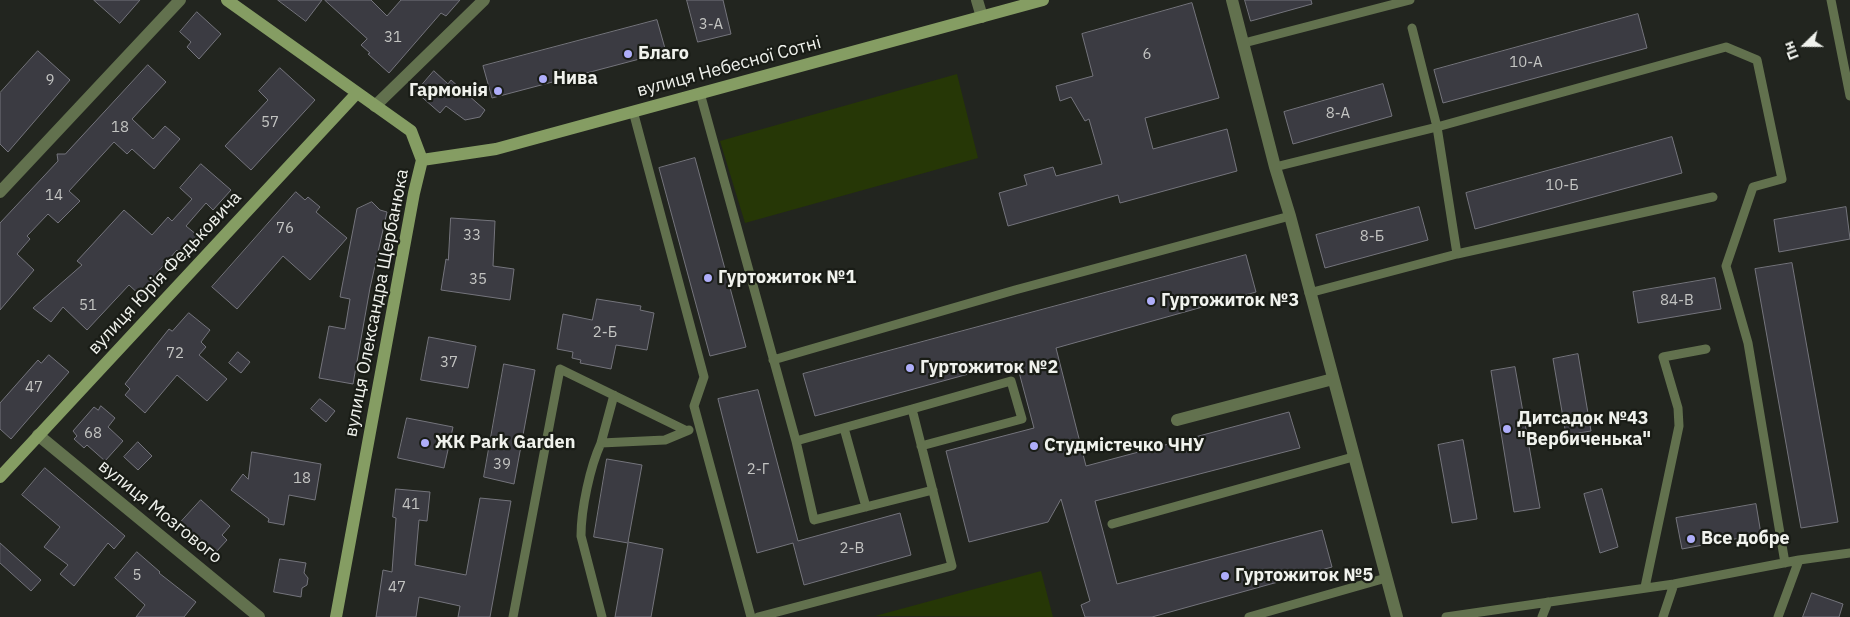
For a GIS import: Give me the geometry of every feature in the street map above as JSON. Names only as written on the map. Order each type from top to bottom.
[{"type":"street","points":[[0,192],[180,0]]},
{"type":"street","name":"вулиця Олександра Щербанюка","points":[[227,0],[411,131],[422,160],[414,192],[336,617]]},
{"type":"street","points":[[375,106],[484,0]]},
{"type":"street","points":[[977,0],[982,18]]},
{"type":"street","name":"вулиця Небесної Сотні","points":[[422,160],[496,149],[1043,0]]},
{"type":"street","points":[[1232,0],[1396,617]]},
{"type":"street","name":"вулиця Юрія Федьковича","points":[[0,477],[38,434],[357,94]]},
{"type":"street","points":[[1177,420],[1333,380]]},
{"type":"street","name":"вулиця Мозгового","points":[[38,434],[260,617]]},
{"type":"lane","points":[[1244,43],[1410,0]]},
{"type":"lane","points":[[1831,0],[1850,96]]},
{"type":"lane","points":[[1412,28],[1437,128],[1457,254]]},
{"type":"lane","points":[[1275,167],[1437,128],[1726,47],[1757,60],[1782,180],[1753,187],[1726,266],[1748,343],[1785,563]]},
{"type":"lane","points":[[700,93],[796,441],[814,520],[933,490]]},
{"type":"lane","points":[[633,111],[704,377],[694,406],[751,617]]},
{"type":"lane","points":[[1310,293],[1457,254],[1713,197]]},
{"type":"lane","points":[[774,360],[1015,290],[1290,216]]},
{"type":"lane","points":[[1644,587],[1679,426],[1678,408],[1663,357],[1706,350]]},
{"type":"lane","points":[[513,617],[560,369],[687,431]]},
{"type":"lane","points":[[796,441],[912,410],[1011,380],[1022,419],[921,446]]},
{"type":"lane","points":[[602,617],[581,536],[581,524],[594,459],[602,442],[614,395]]},
{"type":"lane","points":[[758,617],[952,566],[912,410]]},
{"type":"lane","points":[[602,442],[665,440],[699,426]]},
{"type":"lane","points":[[844,428],[866,507]]},
{"type":"lane","points":[[1112,524],[1353,457]]},
{"type":"lane","points":[[1446,617],[1674,584],[1799,560],[1850,553]]},
{"type":"lane","points":[[1778,617],[1799,560]]},
{"type":"lane","points":[[1249,617],[1386,578]]},
{"type":"lane","points":[[1663,617],[1674,584]]},
{"type":"lane","points":[[1542,617],[1548,602]]},
{"type":"green space","points":[[957,74],[978,158],[745,223],[720,141]]},
{"type":"green space","points":[[1041,571],[1053,617],[875,616]]},
{"type":"building","points":[[94,0],[140,0],[120,23]]},
{"type":"building","points":[[278,0],[322,0],[306,21]]},
{"type":"building","points":[[325,0],[371,0],[387,16],[401,0],[460,0],[446,16],[441,13],[389,73],[361,45],[367,39]]},
{"type":"building","points":[[687,0],[723,0],[731,34],[698,42]]},
{"type":"building","points":[[1245,0],[1311,0],[1312,4],[1251,21]]},
{"type":"building","points":[[1192,3],[1219,98],[1145,118],[1153,149],[1227,129],[1237,171],[1120,203],[1118,195],[1008,226],[999,193],[1027,185],[1024,175],[1053,167],[1056,176],[1102,164],[1089,119],[1085,121],[1071,97],[1060,101],[1056,86],[1093,76],[1082,34]]},
{"type":"building","points":[[197,12],[221,34],[199,59],[187,47],[191,42],[180,32]]},
{"type":"building","points":[[1638,14],[1647,48],[1443,103],[1434,70]]},
{"type":"building","points":[[657,20],[666,52],[492,98],[483,66]]},
{"type":"building","points":[[38,51],[70,80],[8,152],[0,144],[0,93]]},
{"type":"building","points":[[148,65],[166,82],[132,119],[153,139],[165,126],[180,139],[154,169],[132,149],[127,154],[114,142],[69,191],[80,201],[58,223],[48,214],[27,236],[30,239],[17,254],[34,270],[0,310],[0,223],[58,161],[57,154],[65,154]]},
{"type":"building","points":[[280,68],[315,100],[251,170],[225,146],[268,100],[259,91]]},
{"type":"building","points":[[434,71],[448,84],[451,80],[485,110],[480,117],[465,120],[446,106],[440,113],[416,92]]},
{"type":"building","points":[[1383,84],[1392,116],[1293,144],[1284,112]]},
{"type":"building","points":[[1672,137],[1682,173],[1475,229],[1466,193]]},
{"type":"building","name":"Гуртожиток №1","points":[[695,158],[746,347],[710,356],[659,168]]},
{"type":"building","points":[[201,164],[231,190],[213,210],[206,203],[186,226],[197,235],[181,254],[177,250],[155,275],[158,277],[141,296],[129,285],[87,330],[63,307],[51,322],[33,308],[82,265],[77,261],[124,210],[152,235],[168,217],[172,221],[192,199],[180,188]]},
{"type":"building","points":[[296,192],[305,200],[308,197],[320,207],[316,212],[347,238],[310,280],[283,256],[237,309],[212,287]]},
{"type":"building","points":[[372,202],[380,210],[387,212],[370,288],[353,384],[319,378],[329,326],[345,329],[350,299],[340,297],[357,209]]},
{"type":"building","points":[[1419,207],[1428,240],[1325,268],[1316,235]]},
{"type":"building","points":[[1846,207],[1850,239],[1779,252],[1774,220]]},
{"type":"building","points":[[451,218],[495,221],[493,266],[514,269],[510,300],[441,290],[446,259],[448,260]]},
{"type":"building","points":[[1246,255],[1256,292],[1056,348],[1086,466],[1289,412],[1300,448],[1095,501],[1117,584],[1322,530],[1332,567],[1152,617],[1085,617],[1081,605],[1090,601],[1061,499],[1048,522],[969,542],[946,451],[1034,428],[1016,361],[815,416],[803,374]]},
{"type":"building","points":[[1792,263],[1838,522],[1801,528],[1755,269]]},
{"type":"building","points":[[1715,278],[1721,309],[1638,323],[1633,292]]},
{"type":"building","points":[[597,299],[641,306],[640,310],[654,313],[647,350],[616,345],[611,369],[580,363],[581,360],[572,358],[573,352],[557,349],[563,314],[592,320]]},
{"type":"building","points":[[189,313],[210,330],[201,342],[206,347],[199,355],[227,379],[207,401],[177,375],[145,413],[125,395],[130,389],[125,384],[169,329],[172,331]]},
{"type":"building","points":[[429,337],[476,346],[468,388],[421,380]]},
{"type":"building","points":[[238,352],[250,362],[241,373],[229,363]]},
{"type":"building","points":[[1578,354],[1591,431],[1566,435],[1553,359]]},
{"type":"building","points":[[49,355],[69,372],[11,439],[0,429],[0,403],[38,360],[41,363]]},
{"type":"building","points":[[504,364],[535,370],[514,484],[484,477]]},
{"type":"building","points":[[1515,367],[1540,508],[1514,512],[1491,371]]},
{"type":"building","points":[[758,390],[798,541],[900,513],[911,555],[804,585],[793,543],[757,553],[718,399]]},
{"type":"building","points":[[320,399],[335,411],[326,422],[311,409]]},
{"type":"building","points":[[101,406],[115,418],[108,427],[123,441],[105,461],[87,445],[84,448],[74,439],[77,436],[73,431],[94,407],[98,410]]},
{"type":"building","name":"ЖК Park Garden","points":[[407,418],[453,427],[444,468],[398,458]]},
{"type":"building","points":[[1463,440],[1477,519],[1452,523],[1438,445]]},
{"type":"building","points":[[138,442],[152,456],[138,470],[124,457]]},
{"type":"building","points":[[252,452],[321,464],[315,500],[289,495],[284,525],[268,522],[269,519],[231,490],[243,474],[248,479]]},
{"type":"building","points":[[607,459],[642,465],[628,542],[663,549],[651,617],[615,617],[628,543],[594,537]]},
{"type":"building","points":[[45,468],[125,536],[114,549],[108,543],[74,586],[60,574],[68,565],[44,547],[60,527],[22,495]]},
{"type":"building","points":[[396,489],[430,492],[427,521],[419,520],[415,565],[466,575],[480,498],[511,501],[490,617],[458,617],[460,606],[419,597],[416,617],[376,617],[383,570],[392,572],[396,518],[393,517]]},
{"type":"building","points":[[1602,489],[1618,547],[1600,553],[1584,494]]},
{"type":"building","points":[[201,500],[230,526],[222,535],[227,540],[215,553],[181,522]]},
{"type":"building","points":[[1756,504],[1761,534],[1682,549],[1676,518]]},
{"type":"building","points":[[0,543],[41,580],[31,591],[0,563]]},
{"type":"building","points":[[137,552],[159,573],[196,602],[184,617],[136,617],[145,605],[115,578]]},
{"type":"building","points":[[280,559],[306,563],[304,573],[308,578],[307,585],[302,588],[301,597],[274,592]]},
{"type":"building","points":[[1812,593],[1843,604],[1839,617],[1803,617]]},
{"type":"place","name":"Благо","points":[[628,54]]},
{"type":"place","name":"Нива","points":[[543,79]]},
{"type":"place","name":"Гармонія","points":[[498,91]]},
{"type":"place","name":"Гуртожиток №1","points":[[708,278]]},
{"type":"place","name":"Гуртожиток №3","points":[[1151,301]]},
{"type":"place","name":"Гуртожиток №2","points":[[910,368]]},
{"type":"place","name":"Дитсадок №43 \"Вербиченька\"","points":[[1507,429]]},
{"type":"place","name":"ЖК Park Garden","points":[[425,443]]},
{"type":"place","name":"Студмістечко ЧНУ","points":[[1034,446]]},
{"type":"place","name":"Все добре","points":[[1691,539]]},
{"type":"place","name":"Гуртожиток №5","points":[[1225,576]]}]
